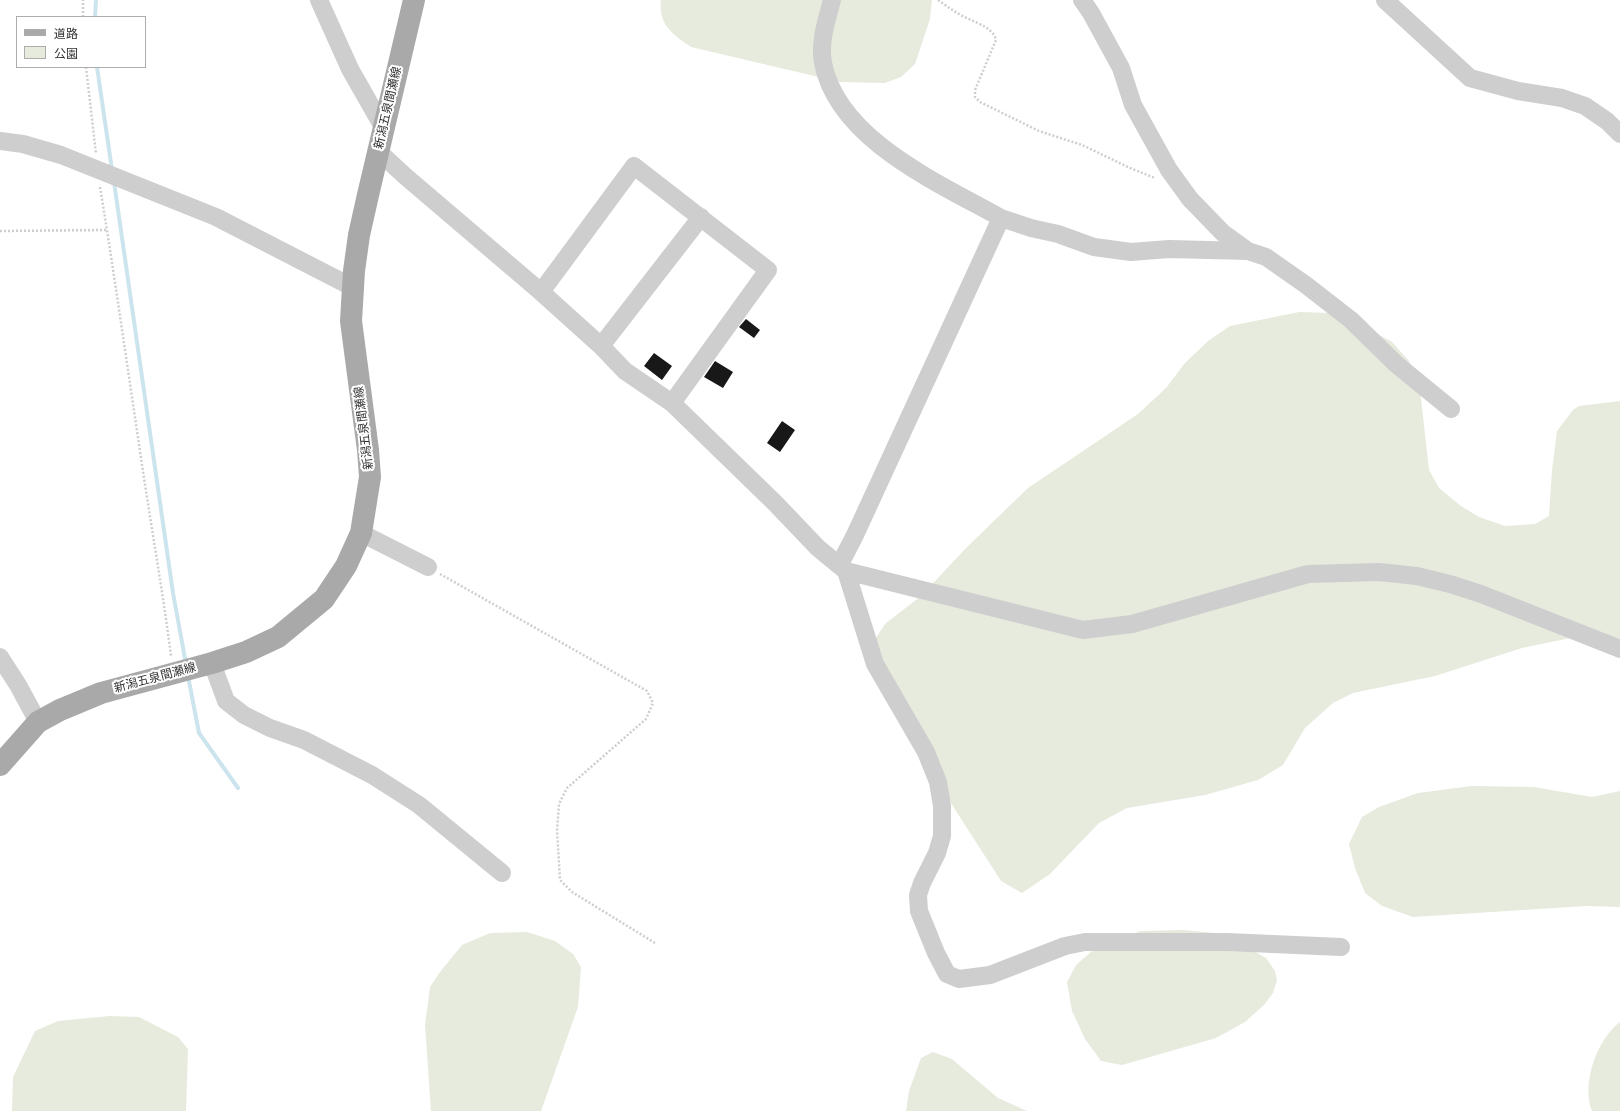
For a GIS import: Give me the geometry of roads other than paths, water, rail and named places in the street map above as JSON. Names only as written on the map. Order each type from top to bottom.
[{"type":"main road","name":"新潟五泉間瀬線","points":[[0,765],[38,722],[60,710],[101,693],[246,652],[278,637],[324,599],[346,566],[361,533],[370,477],[368,450],[351,321],[352,287],[359,235],[383,127],[414,0]]},
{"type":"street","points":[[319,0],[350,69],[383,127]]},
{"type":"street","points":[[832,0],[822,41],[822,62],[829,83],[842,108],[864,132],[897,157],[938,183],[1001,218],[1030,228],[1058,234],[1094,247],[1131,252],[1169,249],[1248,251],[1266,257],[1306,284],[1351,320],[1396,364],[1451,409]]},
{"type":"street","points":[[1082,0],[1091,13],[1121,68],[1133,105],[1169,170],[1190,199],[1223,233],[1248,251]]},
{"type":"street","points":[[1385,0],[1470,78],[1518,91],[1562,98],[1585,106],[1607,121],[1620,134]]},
{"type":"street","points":[[0,141],[23,144],[61,155],[216,217],[352,287]]},
{"type":"street","points":[[378,151],[405,176],[541,292],[601,346],[625,371],[672,403],[775,503],[818,548],[843,568],[1083,630],[1132,624],[1308,574],[1379,572],[1417,576],[1450,584],[1481,594],[1620,649]]},
{"type":"street","points":[[541,292],[634,166],[768,270],[672,403]]},
{"type":"street","points":[[601,346],[700,217]]},
{"type":"street","points":[[1001,218],[855,535],[843,568],[875,664],[926,752],[938,782],[942,806],[942,836],[937,853],[922,883],[918,895],[919,911],[936,953],[947,974],[959,979],[990,975],[1065,946],[1085,942],[1227,942],[1341,947]]},
{"type":"street","points":[[361,533],[428,567]]},
{"type":"street","points":[[0,656],[18,684],[38,722]]},
{"type":"street","points":[[190,669],[244,715],[270,728],[304,740],[372,775],[419,805],[502,873]]},
{"type":"waterway","points":[[95,16],[96,0]]},
{"type":"waterway","points":[[97,68],[112,170]]},
{"type":"waterway","points":[[114,182],[173,593],[186,664]]},
{"type":"waterway","points":[[188,676],[199,733],[238,788]]}]
